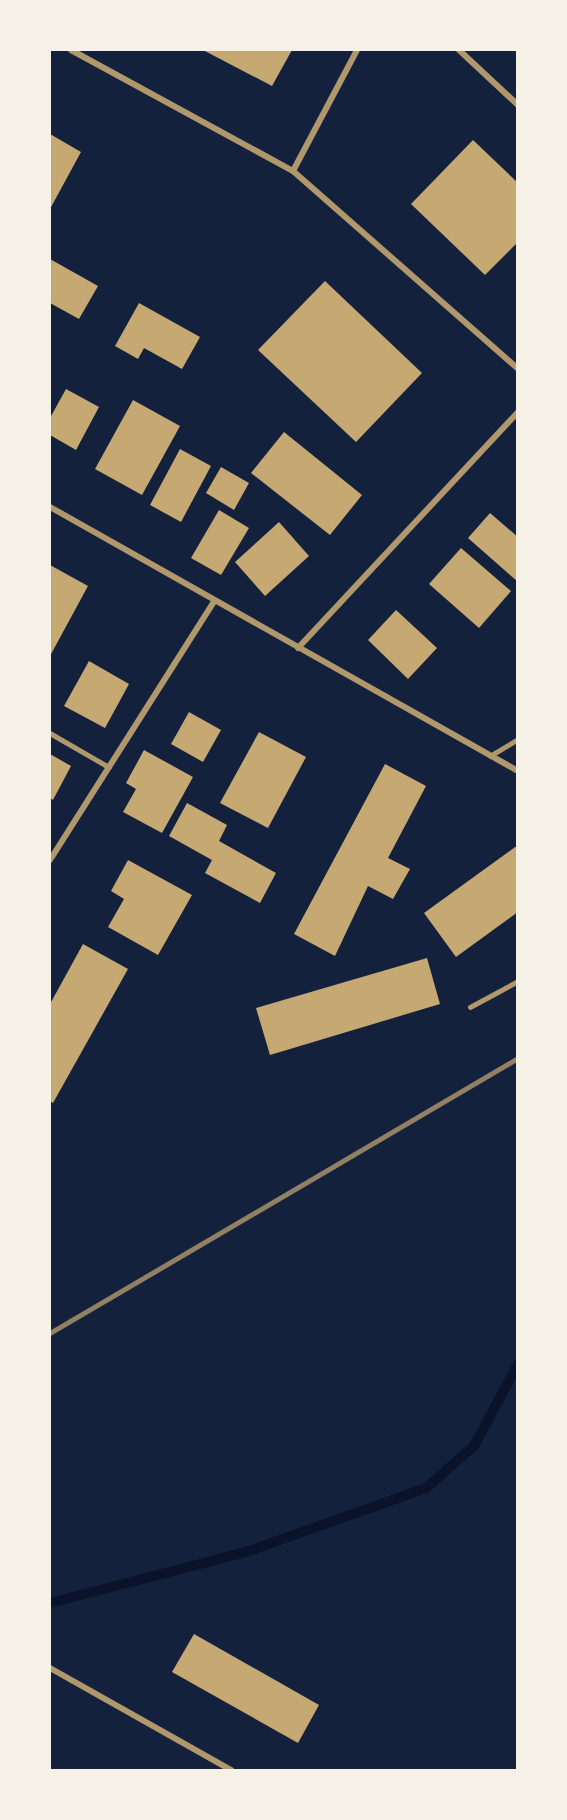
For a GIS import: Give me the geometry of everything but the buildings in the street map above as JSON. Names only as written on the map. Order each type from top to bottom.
[{"type":"street","points":[[71,50],[293,171],[518,369]]},
{"type":"street","points":[[293,171],[357,50]]},
{"type":"street","points":[[459,50],[518,105]]},
{"type":"street","points":[[298,648],[518,411]]},
{"type":"street","points":[[50,507],[214,602],[518,771]]},
{"type":"street","points":[[50,860],[214,602]]},
{"type":"street","points":[[50,1668],[228,1770]]},
{"type":"lane","points":[[50,733],[109,767]]},
{"type":"lane","points":[[490,756],[518,739]]},
{"type":"lane","points":[[470,1007],[518,981]]},
{"type":"waterway","points":[[50,1603],[249,1551],[426,1488],[474,1446],[518,1364]]},
{"type":"railway","points":[[50,1333],[518,1058]]}]
